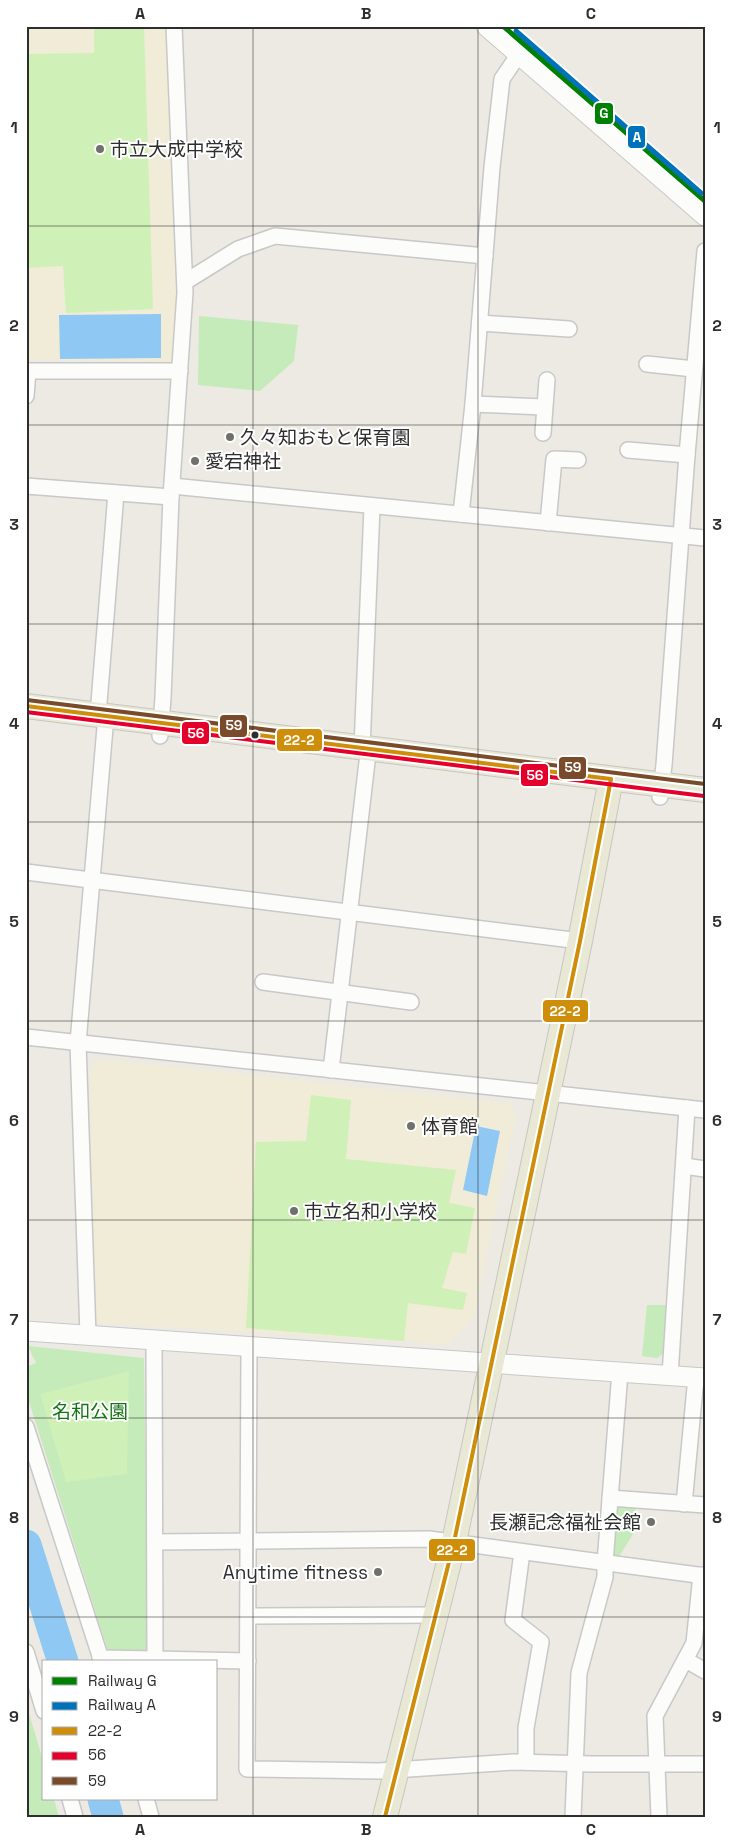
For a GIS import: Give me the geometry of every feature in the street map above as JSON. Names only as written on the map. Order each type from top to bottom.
[{"type":"main road","points":[[26,706],[160,729],[365,755],[661,791],[705,790]]},
{"type":"main road","points":[[26,720],[103,720]]},
{"type":"main road","points":[[385,1817],[454,1542],[580,941],[610,785]]},
{"type":"main road","points":[[661,791],[705,803]]},
{"type":"street","points":[[160,729],[171,492],[185,282],[174,26]]},
{"type":"street","points":[[486,26],[705,216]]},
{"type":"street","points":[[461,514],[474,404],[485,256],[502,79],[518,54]]},
{"type":"street","points":[[185,282],[238,249],[275,236],[485,256]]},
{"type":"street","points":[[661,791],[705,251]]},
{"type":"street","points":[[480,322],[569,329]]},
{"type":"street","points":[[647,364],[694,369]]},
{"type":"street","points":[[26,396],[27,371],[180,371]]},
{"type":"street","points":[[543,433],[547,380]]},
{"type":"street","points":[[474,404],[544,407]]},
{"type":"street","points":[[628,450],[687,454]]},
{"type":"street","points":[[548,523],[554,459],[578,460]]},
{"type":"street","points":[[26,486],[116,493],[171,492],[372,506],[705,538]]},
{"type":"street","points":[[88,1335],[78,1043],[103,720],[116,493]]},
{"type":"street","points":[[331,1070],[351,912],[365,755],[372,506]]},
{"type":"street","points":[[26,872],[580,941]]},
{"type":"street","points":[[263,982],[411,1002]]},
{"type":"street","points":[[26,1037],[705,1110]]},
{"type":"street","points":[[670,1376],[687,1108]]},
{"type":"street","points":[[684,1166],[705,1169]]},
{"type":"street","points":[[26,1331],[700,1378],[684,1504]]},
{"type":"street","points":[[154,1340],[155,1659]]},
{"type":"street","points":[[249,1347],[247,1769],[379,1771],[526,1762],[658,1765],[705,1764]]},
{"type":"street","points":[[573,1817],[579,1673],[605,1577],[620,1372]]},
{"type":"street","points":[[26,1427],[101,1660],[202,1660]]},
{"type":"street","points":[[610,1498],[705,1505]]},
{"type":"street","points":[[155,1542],[429,1540],[703,1576],[694,1643],[655,1716],[655,1756],[658,1765],[659,1817]]},
{"type":"street","points":[[522,1552],[513,1620],[541,1642],[526,1728],[526,1762]]},
{"type":"street","points":[[248,1616],[436,1614]]},
{"type":"street","points":[[26,1652],[42,1704]]},
{"type":"street","points":[[218,1660],[248,1661]]},
{"type":"street","points":[[686,1660],[705,1671]]},
{"type":"street","points":[[70,1800],[75,1817]]},
{"type":"street","points":[[146,1800],[151,1817]]},
{"type":"shaded area","name":"市立大成中学校","points":[[26,26],[168,26],[180,272],[175,362],[26,360]]},
{"type":"shaded area","name":"市立名和小学校","points":[[103,1059],[507,1103],[516,1114],[473,1319],[448,1344],[98,1323],[93,1318],[90,1066]]},
{"type":"green space","name":"市立大成中学校","points":[[94,26],[144,26],[153,309],[66,313],[63,266],[26,268],[26,54],[94,53]]},
{"type":"green space","points":[[199,316],[298,325],[294,361],[260,391],[198,385]]},
{"type":"green space","points":[[311,1095],[351,1100],[346,1159],[456,1170],[449,1203],[475,1208],[466,1254],[453,1252],[442,1288],[467,1293],[463,1310],[408,1303],[404,1341],[246,1328],[256,1142],[306,1141]]},
{"type":"green space","points":[[647,1305],[668,1305],[665,1352],[657,1358],[642,1356]]},
{"type":"green space","name":"名和公園","points":[[28,1346],[144,1358],[148,1652],[108,1651],[26,1392],[26,1367],[36,1363]]},
{"type":"green space","points":[[129,1371],[127,1474],[66,1482],[40,1394]]},
{"type":"green space","points":[[622,1503],[636,1505],[633,1534],[617,1560],[611,1559],[614,1509]]},
{"type":"green space","points":[[26,1703],[42,1757],[42,1800],[54,1800],[59,1817],[26,1817]]},
{"type":"water","points":[[161,314],[161,358],[60,359],[59,315]]},
{"type":"water","points":[[476,1126],[500,1131],[487,1196],[463,1190]]},
{"type":"waterway","points":[[26,1545],[62,1660]]},
{"type":"waterway","points":[[103,1800],[108,1817]]},
{"type":"rail line","name":"G","points":[[503,26],[705,201]]},
{"type":"rail line","name":"A","points":[[516,31],[701,193]]},
{"type":"transit line","name":"59","points":[[27,700],[705,784]]},
{"type":"transit line","name":"22-2","points":[[26,706],[611,779],[580,941],[454,1542],[385,1817]]},
{"type":"transit line","name":"56","points":[[26,712],[704,796]]},
{"type":"place","name":"市立大成中学校","points":[[100,149]]},
{"type":"place","name":"久々知おもと保育園","points":[[230,437]]},
{"type":"place","name":"愛宕神社","points":[[195,461]]},
{"type":"place","name":"体育館","points":[[411,1126]]},
{"type":"place","name":"市立名和小学校","points":[[294,1211]]},
{"type":"place","name":"長瀬記念福祉会館","points":[[651,1522]]},
{"type":"place","name":"Anytime fitness","points":[[378,1572]]}]
